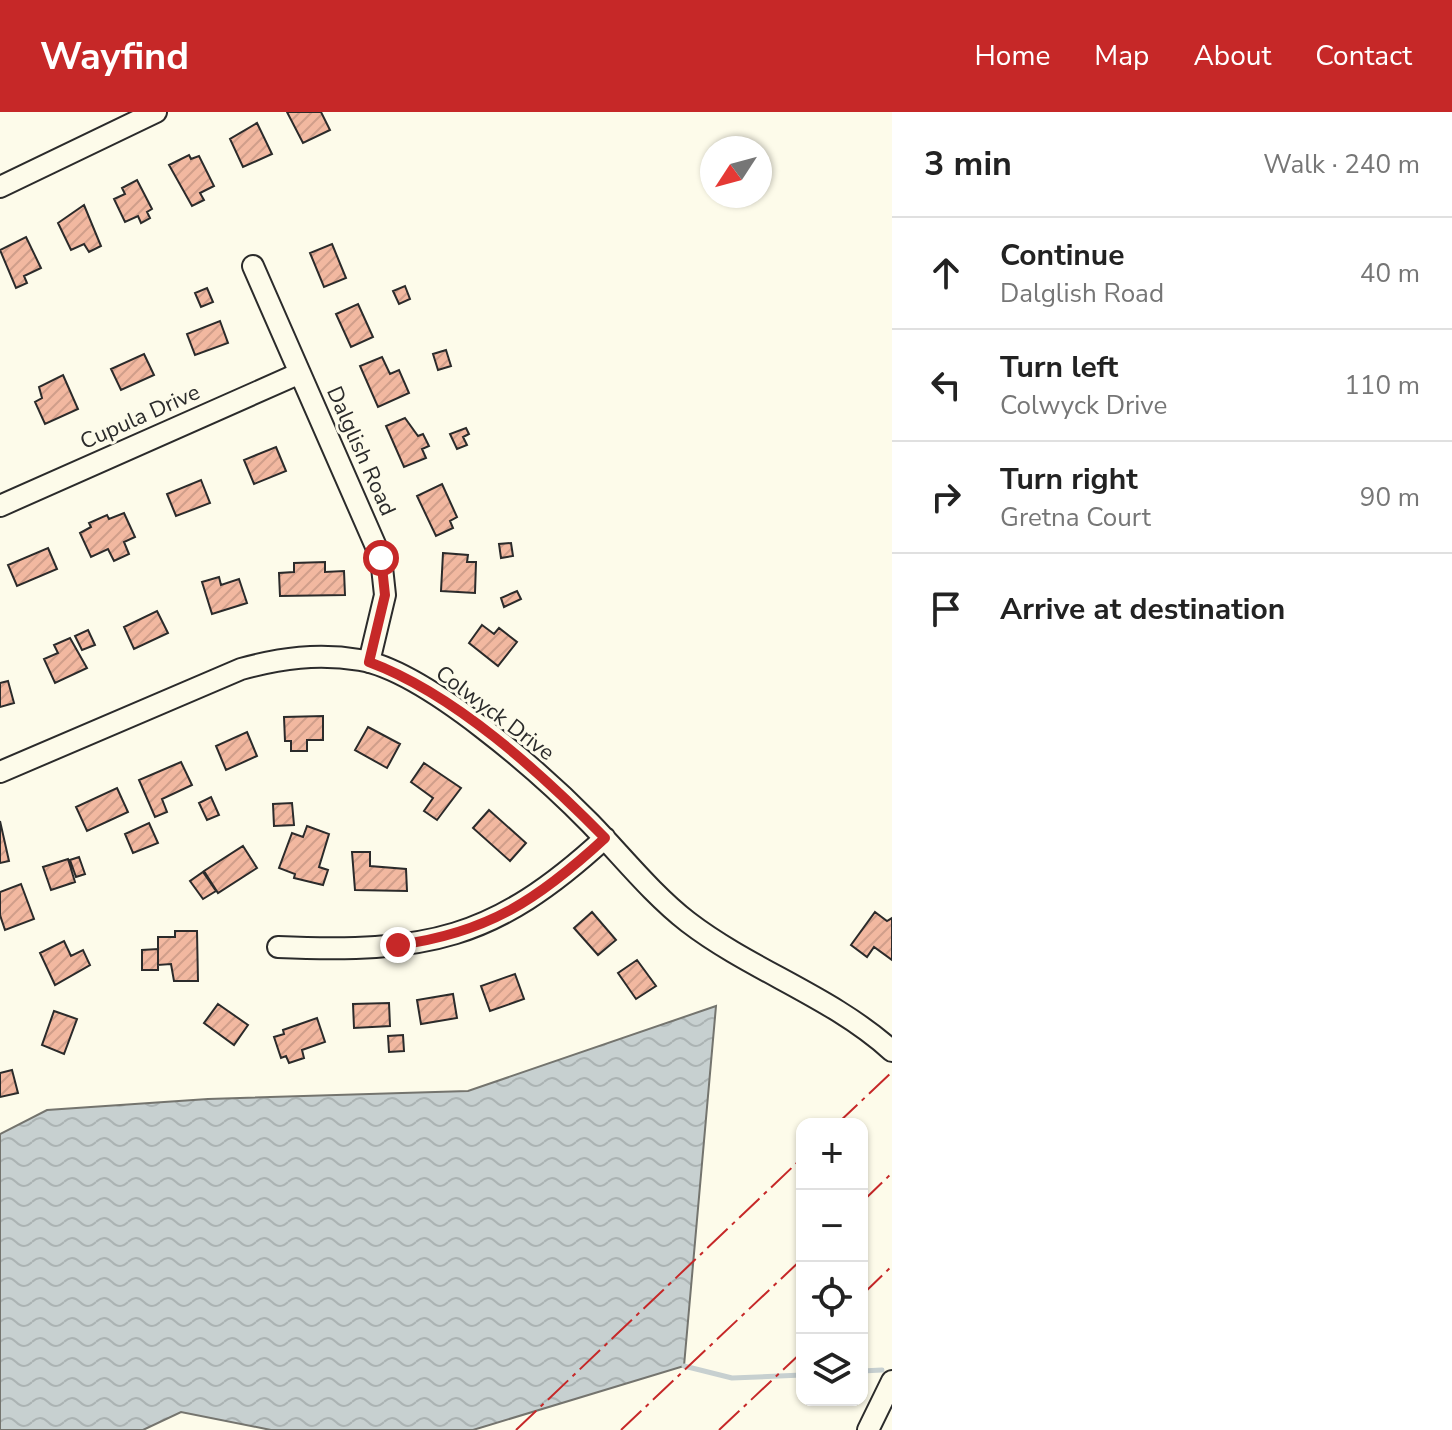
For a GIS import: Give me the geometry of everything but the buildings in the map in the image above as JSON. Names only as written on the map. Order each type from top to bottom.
[{"type":"street","points":[[0,187],[156,112]]},
{"type":"street","name":"Dalglish Road","points":[[253,266],[381,558],[385,595],[369,662]]},
{"type":"street","name":"Cupula Drive","points":[[0,506],[300,373]]},
{"type":"street","name":"Colwyck Drive","points":[[0,772],[241,669],[281,658],[313,656],[369,662],[430,692],[544,779],[686,920],[717,943],[835,1007],[892,1051]]},
{"type":"street","points":[[278,947],[398,945],[460,934],[510,913],[541,894],[605,838]]},
{"type":"street","points":[[868,1430],[892,1381]]},
{"type":"water","points":[[716,1006],[684,1366],[473,1430],[271,1430],[181,1412],[143,1430],[0,1430],[0,1134],[47,1110],[208,1099],[468,1091]]},
{"type":"waterway","points":[[684,1366],[732,1378],[796,1375]]},
{"type":"waterway","points":[[868,1371],[882,1370]]},
{"type":"power","points":[[843,1118],[892,1072]]},
{"type":"power","points":[[516,1430],[796,1164]]},
{"type":"power","points":[[868,1196],[892,1173]]},
{"type":"power","points":[[621,1430],[799,1262]]},
{"type":"power","points":[[868,1289],[892,1266]]},
{"type":"power","points":[[719,1430],[796,1358]]},
{"type":"route","points":[[381,558],[385,595],[382,618],[369,662],[430,692],[489,735],[544,779],[605,838],[541,894],[510,913],[460,934],[398,945]]}]
